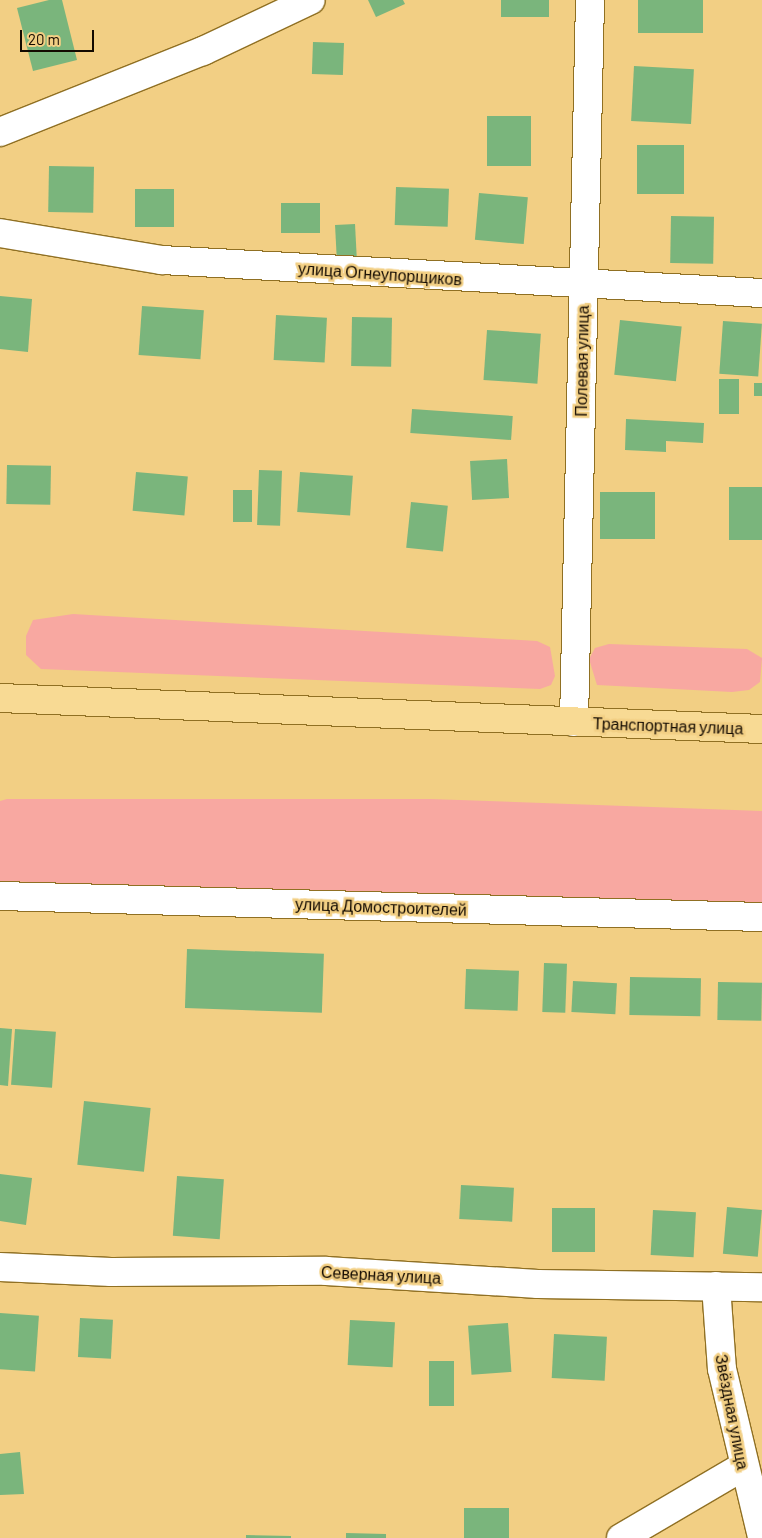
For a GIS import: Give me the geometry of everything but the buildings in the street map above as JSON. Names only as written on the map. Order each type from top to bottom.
[{"type":"main road","name":"Транспортная улица","points":[[0,698],[762,729]]},
{"type":"street","points":[[0,132],[203,51],[311,0]]},
{"type":"street","name":"Полевая улица","points":[[574,722],[590,0]]},
{"type":"street","name":"улица Огнеупорщиков","points":[[0,232],[162,260],[583,287],[762,293]]},
{"type":"street","name":"улица Домостроителей","points":[[0,896],[762,917]]},
{"type":"street","name":"Северная улица","points":[[0,1267],[111,1272],[326,1271],[538,1284],[762,1286]]},
{"type":"street","name":"Звёздная улица","points":[[716,1286],[716,1329],[742,1467],[762,1537]]},
{"type":"street","points":[[622,1538],[742,1467]]},
{"type":"shaded area","points":[[73,614],[537,641],[550,647],[555,676],[551,685],[540,689],[41,669],[26,655],[26,636],[33,620]]},
{"type":"shaded area","points":[[609,644],[747,649],[762,658],[760,682],[749,690],[732,692],[597,685],[589,659],[595,648]]},
{"type":"shaded area","points":[[7,799],[431,799],[762,811],[762,906],[0,881],[0,801]]}]
